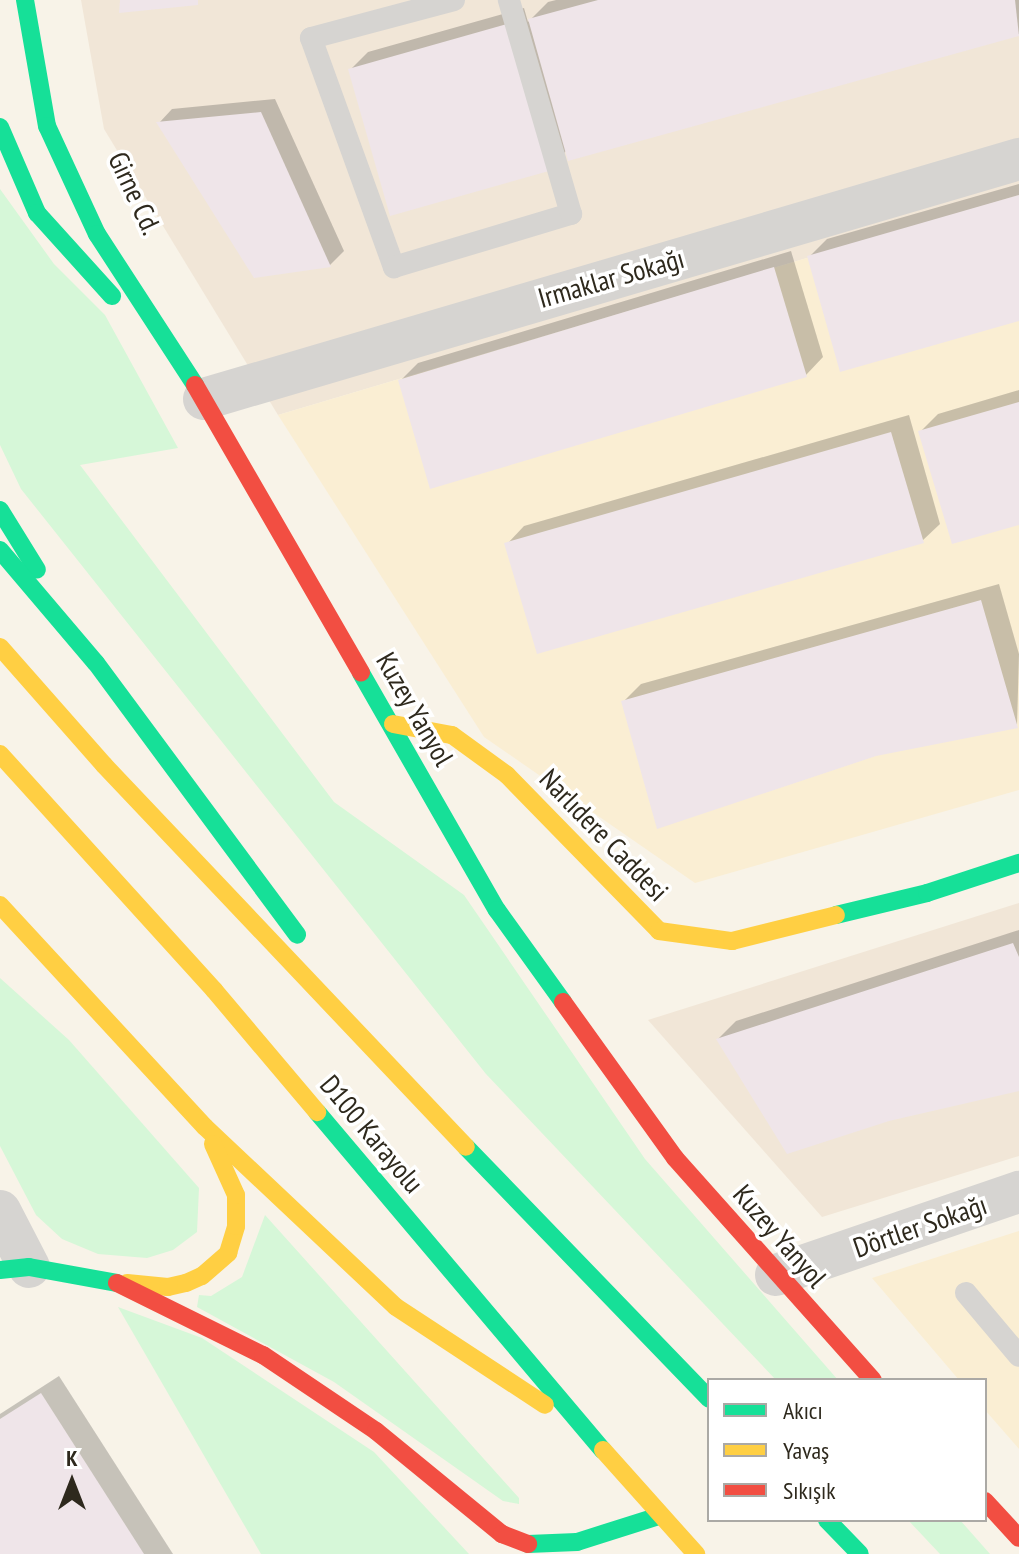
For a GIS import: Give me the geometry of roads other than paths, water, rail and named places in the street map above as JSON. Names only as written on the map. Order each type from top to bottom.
[{"type":"main road","name":"Kuzey Yanyol","points":[[25,0],[47,126],[97,234],[204,399],[497,910],[675,1158],[776,1275],[871,1378]]},
{"type":"main road","points":[[0,127],[37,213],[204,399]]},
{"type":"main road","name":"Girne Cd.","points":[[134,256],[204,399]]},
{"type":"main road","points":[[0,510],[96,663]]},
{"type":"main road","points":[[0,550],[96,663],[398,1077]]},
{"type":"main road","name":"D100 Karayolu","points":[[0,647],[104,765],[398,1077],[707,1397]]},
{"type":"main road","name":"Narlıdere Caddesi","points":[[393,724],[452,735],[507,775],[659,931],[732,941],[927,893],[1019,863]]},
{"type":"main road","name":"D100 Karayolu","points":[[0,754],[214,990],[587,1433],[696,1554]]},
{"type":"main road","points":[[0,905],[205,1127],[396,1307],[587,1433]]},
{"type":"main road","points":[[14,1268],[168,1287],[202,1276],[228,1253],[236,1226],[236,1195],[205,1127]]},
{"type":"main road","points":[[117,1283],[263,1355],[376,1431],[502,1534],[533,1546],[577,1542],[659,1516],[683,1554]]},
{"type":"main road","points":[[987,1503],[1019,1538]]},
{"type":"main road","points":[[829,1522],[860,1554]]},
{"type":"street","name":"Irmaklar Sokağı","points":[[204,399],[1019,159]]},
{"type":"street","name":"Dörtler Sokağı","points":[[776,1275],[1019,1192]]},
{"type":"street","points":[[0,1211],[14,1268]]},
{"type":"lane","points":[[454,0],[311,38],[394,267],[571,214],[509,0]]},
{"type":"lane","points":[[966,1293],[1019,1356]]}]
